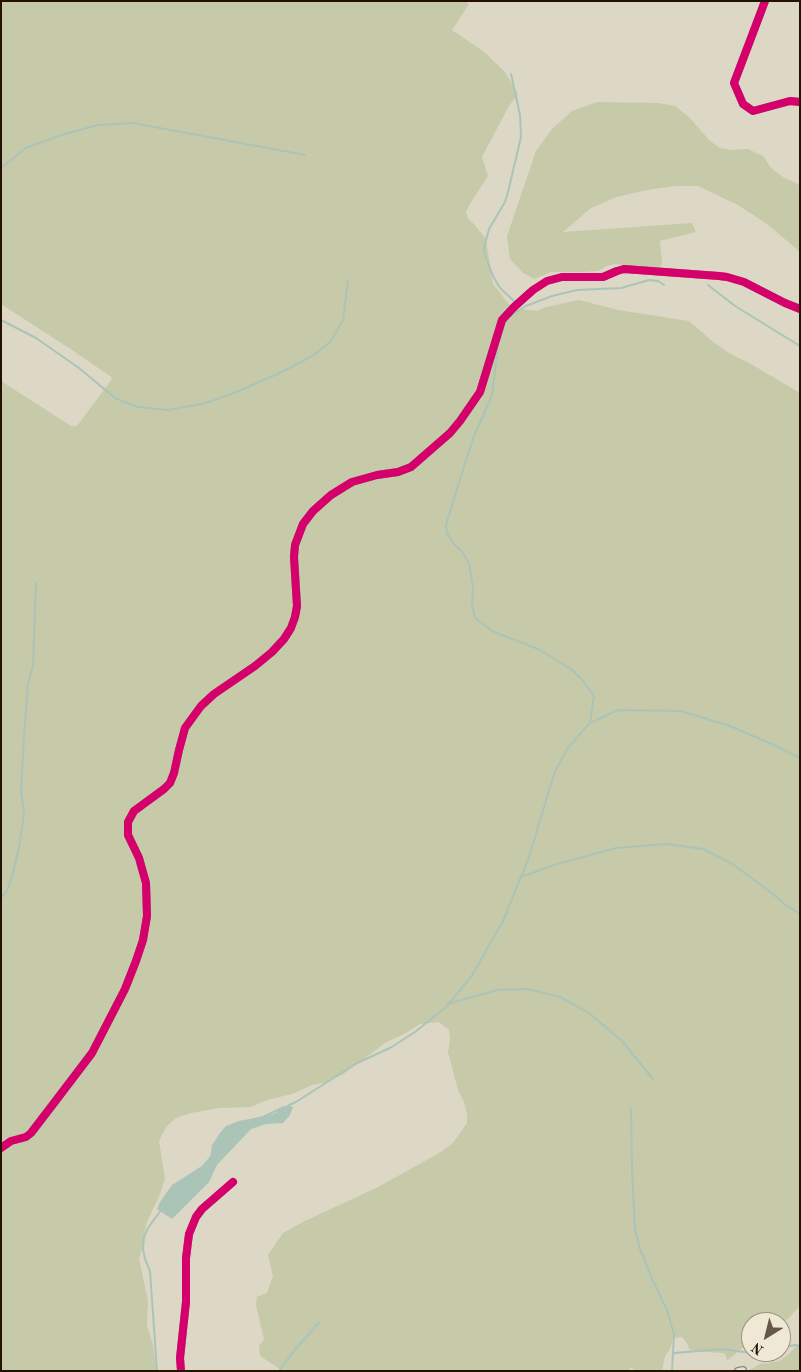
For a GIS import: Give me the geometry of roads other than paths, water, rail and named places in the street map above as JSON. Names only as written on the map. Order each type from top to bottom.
[{"type":"street","points":[[766,1],[734,83],[743,104],[753,111],[790,101],[800,102]]},
{"type":"street","points":[[1,1148],[11,1141],[26,1137],[36,1127],[92,1053],[122,997],[143,940],[147,916],[146,883],[139,858],[128,834],[128,822],[134,811],[164,789],[170,782],[185,728],[201,706],[214,694],[272,652],[291,628],[297,606],[294,545],[303,524],[312,512],[331,495],[352,482],[376,475],[398,472],[411,467],[450,433],[480,392],[502,320],[533,290],[547,281],[562,277],[597,278],[624,269],[719,276],[744,282],[800,309]]},
{"type":"street","points":[[181,1371],[180,1358],[186,1302],[186,1258],[189,1234],[196,1217],[202,1209],[233,1182]]},
{"type":"waterway","points":[[511,74],[520,115],[521,137],[505,202],[489,229],[484,248],[493,276],[500,288],[514,301]]},
{"type":"waterway","points":[[1,168],[26,148],[61,135],[98,125],[133,123],[305,155]]},
{"type":"waterway","points":[[1,320],[36,338],[79,368],[115,398],[138,407],[168,410],[206,403],[239,391],[314,355],[331,341],[343,320],[348,280]]},
{"type":"waterway","points":[[590,723],[594,696],[571,669],[538,649],[494,632],[475,618],[472,605],[473,588],[469,563],[453,543],[447,533],[446,525],[474,436],[492,395],[498,346],[507,319],[526,306],[552,296],[577,290],[621,288],[649,280],[658,281],[664,285]]},
{"type":"waterway","points":[[708,285],[735,306],[800,346]]},
{"type":"waterway","points":[[1,898],[7,891],[13,873],[24,814],[21,791],[28,684],[33,665],[36,583]]},
{"type":"waterway","points":[[289,1105],[357,1063],[390,1048],[415,1032],[446,1007],[471,977],[503,921],[529,857],[554,774],[567,749],[590,723],[618,710],[681,711],[730,726],[800,758]]},
{"type":"waterway","points":[[521,877],[554,865],[616,848],[667,844],[703,849],[731,863],[800,914]]},
{"type":"waterway","points":[[451,1003],[497,990],[527,989],[560,997],[589,1013],[622,1041],[653,1079]]},
{"type":"waterway","points":[[261,1118],[284,1107]]},
{"type":"waterway","points":[[631,1109],[635,1229],[640,1249],[667,1310],[674,1334],[672,1371]]},
{"type":"waterway","points":[[204,1165],[211,1157]]},
{"type":"waterway","points":[[157,1371],[150,1271],[143,1249],[144,1237],[148,1228],[161,1210]]},
{"type":"waterway","points":[[279,1371],[297,1347],[320,1322]]},
{"type":"waterway","points":[[791,1346],[800,1347]]},
{"type":"waterway","points":[[674,1353],[722,1349],[741,1352]]}]
